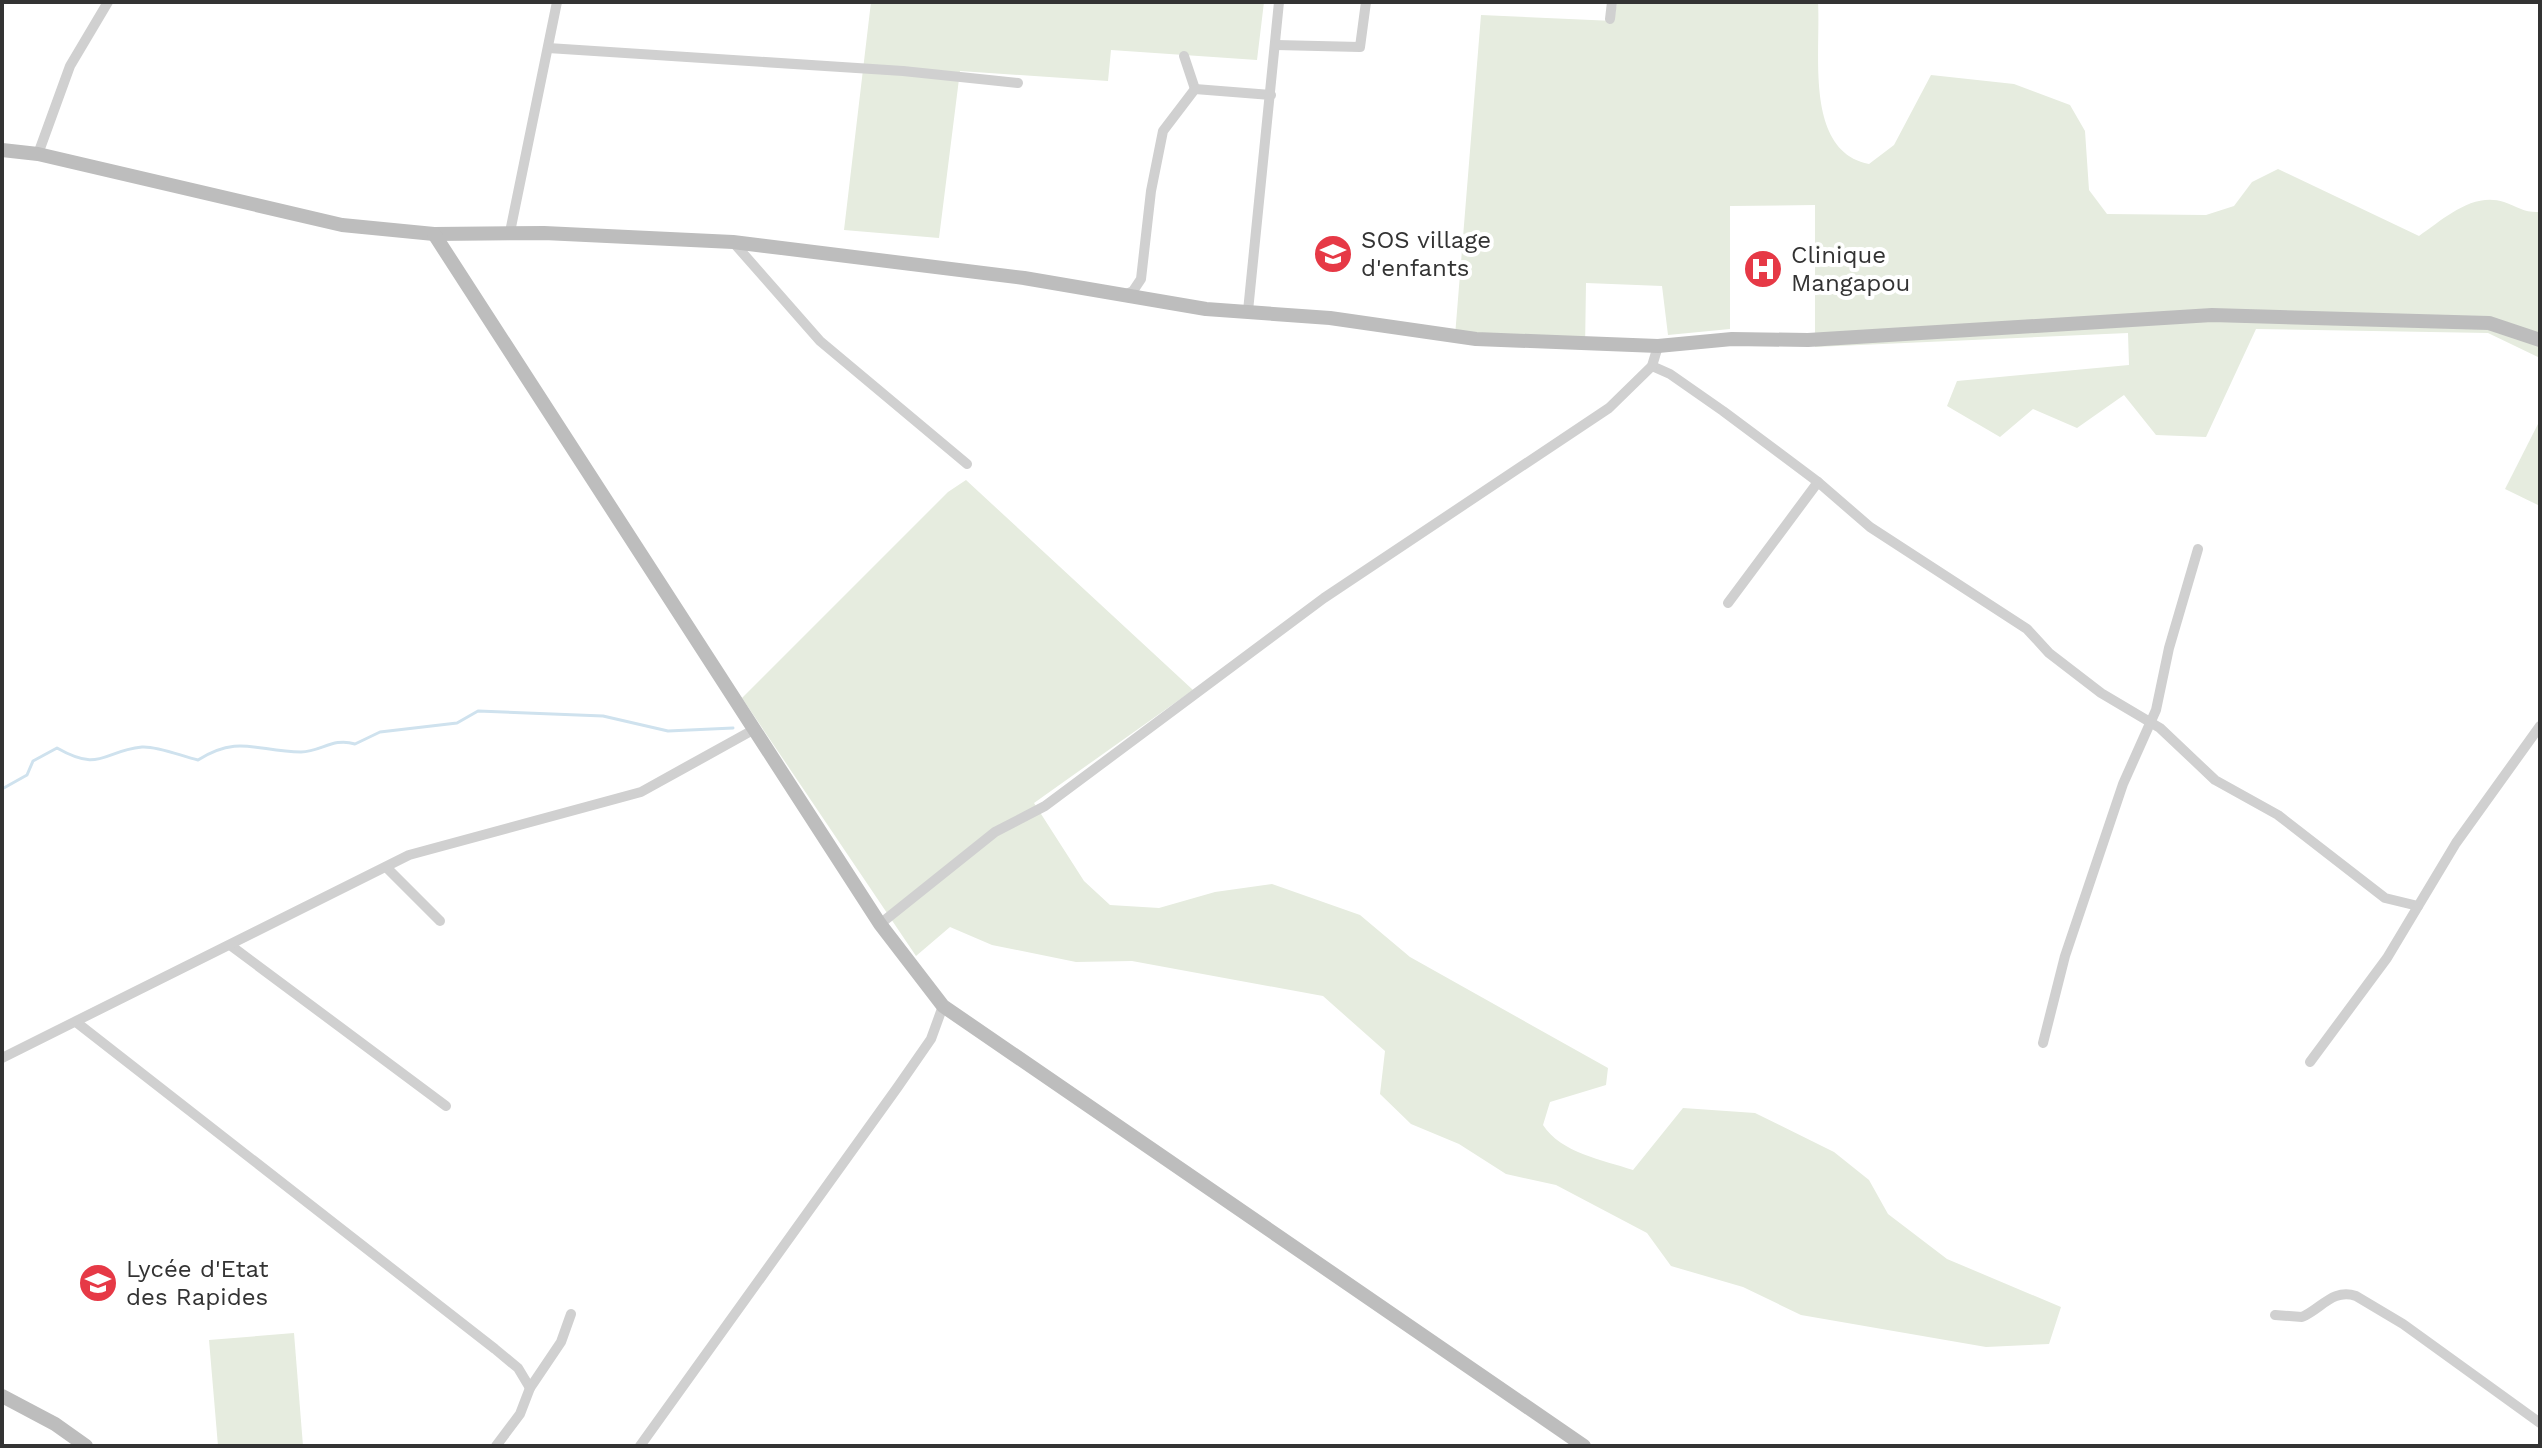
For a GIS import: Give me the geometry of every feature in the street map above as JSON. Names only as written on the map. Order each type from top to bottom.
[{"type":"main road","points":[[2,150],[38,154],[342,225],[434,234],[510,232],[733,242],[1024,278],[1122,296],[1413,327],[1476,339],[1658,346],[1732,339],[1808,340],[2212,315],[2489,323],[2540,340]]},
{"type":"main road","points":[[434,234],[880,924],[943,1006],[1584,1446]]},
{"type":"main road","points":[[2,1396],[55,1424],[86,1446]]},
{"type":"street","points":[[38,154],[70,66],[108,2]]},
{"type":"street","points":[[510,232],[557,2]]},
{"type":"street","points":[[1248,311],[1258,181],[1271,95],[1279,2]]},
{"type":"street","points":[[1276,45],[1360,47],[1366,2]]},
{"type":"street","points":[[1610,19],[1612,2]]},
{"type":"street","points":[[548,48],[903,71],[1018,83]]},
{"type":"street","points":[[1184,56],[1195,89]]},
{"type":"street","points":[[1195,89],[1271,95]]},
{"type":"street","points":[[1122,296],[1133,291],[1141,279],[1151,191],[1163,131],[1195,89]]},
{"type":"street","points":[[733,242],[820,341],[967,464]]},
{"type":"street","points":[[880,924],[995,832],[1045,806],[1324,598],[1609,408],[1652,366],[1658,346]]},
{"type":"street","points":[[1652,366],[1670,374],[1818,482],[1870,527],[2027,629],[2049,653],[2112,700],[2149,722],[2215,780],[2278,815],[2385,898],[2418,906]]},
{"type":"street","points":[[1728,603],[1818,482]]},
{"type":"street","points":[[2043,1043],[2065,956],[2123,784],[2165,682],[2169,648],[2198,549]]},
{"type":"street","points":[[2310,1062],[2387,958],[2456,843],[2540,726]]},
{"type":"street","points":[[2,1058],[409,855],[641,792],[753,730]]},
{"type":"street","points":[[386,867],[440,921]]},
{"type":"street","points":[[230,945],[446,1106]]},
{"type":"street","points":[[640,1446],[931,1039],[943,1006]]},
{"type":"street","points":[[76,1022],[495,1349],[518,1368],[530,1388]]},
{"type":"street","points":[[2275,1315],[2302,1317],[2323,1301],[2342,1294],[2356,1296],[2403,1324],[2540,1423]]},
{"type":"street","points":[[496,1446],[520,1414],[530,1388],[561,1342],[571,1314]]},
{"type":"shaded area","points":[[871,2],[1264,2],[1257,60],[1111,50],[1108,81],[960,71],[939,238],[844,230]]},
{"type":"shaded area","points":[[1617,2],[1818,2],[1818,72],[1825,120],[1834,140],[1848,155],[1869,164],[1894,145],[1931,75],[2014,84],[2070,105],[2085,131],[2089,190],[2107,214],[2206,215],[2234,206],[2252,182],[2278,169],[2419,236],[2448,215],[2481,201],[2504,202],[2526,211],[2540,212],[2540,358],[2488,333],[2256,329],[2206,437],[2156,435],[2124,395],[2077,428],[2033,409],[2000,437],[1947,406],[1957,381],[2129,365],[2128,333],[1815,347],[1815,205],[1730,206],[1730,329],[1668,335],[1662,286],[1586,283],[1585,350],[1455,336],[1481,15],[1614,21]]},
{"type":"shaded area","points":[[2540,420],[2540,506],[2505,489]]},
{"type":"shaded area","points":[[966,480],[1193,690],[1034,803],[1084,881],[1110,905],[1159,908],[1215,892],[1272,884],[1360,915],[1410,957],[1608,1068],[1606,1085],[1550,1102],[1543,1125],[1571,1149],[1633,1170],[1683,1108],[1755,1113],[1834,1152],[1869,1180],[1888,1214],[1947,1259],[2061,1307],[2049,1344],[1986,1347],[1801,1315],[1743,1287],[1671,1266],[1647,1233],[1556,1185],[1506,1174],[1459,1144],[1411,1124],[1380,1094],[1385,1051],[1323,996],[1132,961],[1076,962],[992,945],[950,927],[916,956],[742,698],[948,492]]},
{"type":"shaded area","points":[[294,1333],[303,1446],[218,1446],[209,1340]]},
{"type":"waterway","points":[[2,789],[27,775],[33,761],[57,748],[93,760],[142,747],[198,760],[212,752],[237,746],[301,752],[340,742],[355,744],[380,732],[457,723],[478,711],[603,716],[668,731],[733,728]]},
{"type":"place","name":"SOS village d'enfants","points":[[1333,254]]},
{"type":"place","name":"Clinique Mangapou","points":[[1763,269]]},
{"type":"place","name":"Lycée d'Etat des Rapides","points":[[98,1283]]}]
